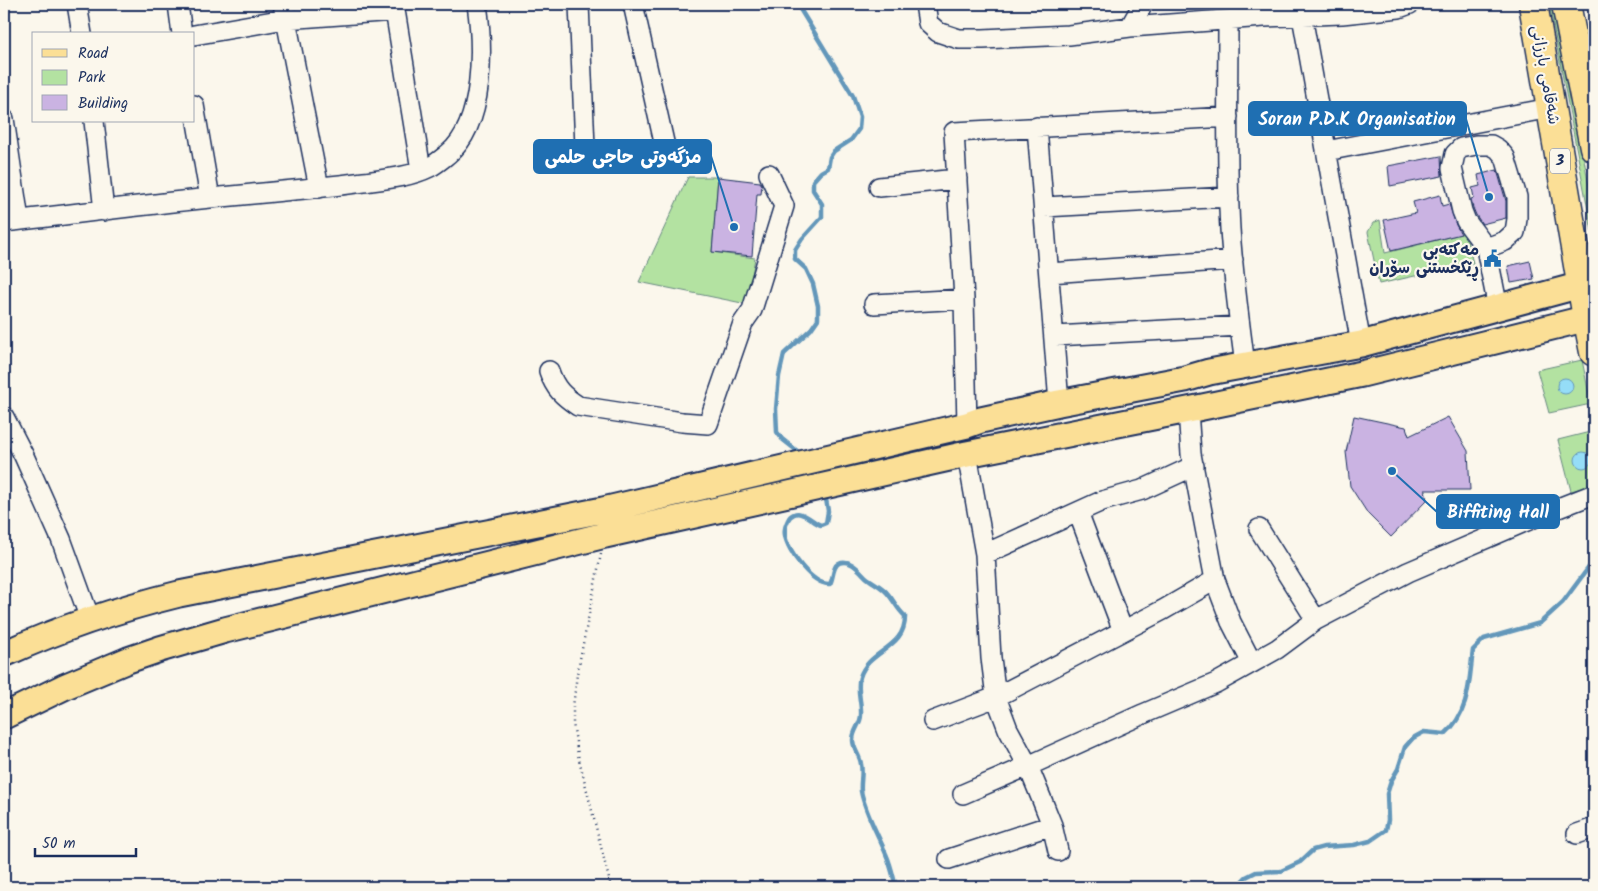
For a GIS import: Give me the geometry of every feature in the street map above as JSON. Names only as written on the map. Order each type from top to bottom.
[{"type":"highway","name":"شەقامی بارزانی","points":[[1533,4],[1550,108],[1588,282],[1594,352]]},
{"type":"highway","name":"شەقامی بارزانی","points":[[1566,4],[1588,90],[1594,147]]},
{"type":"main road","points":[[4,654],[90,619],[179,594],[602,510],[967,425],[981,420],[1185,379],[1209,372],[1361,344],[1588,282]]},
{"type":"main road","points":[[4,716],[97,672],[160,649],[225,630],[605,536],[967,454],[1362,374],[1591,317]]},
{"type":"main road","points":[[602,510],[605,536]]},
{"type":"street","points":[[77,4],[82,32]]},
{"type":"street","points":[[178,4],[182,32]]},
{"type":"street","points":[[4,118],[12,221],[210,198],[319,188],[400,177],[430,167],[450,153],[464,135],[475,107],[481,59],[479,18],[476,4]]},
{"type":"street","points":[[579,4],[585,147]]},
{"type":"street","points":[[634,4],[668,160]]},
{"type":"street","points":[[925,4],[928,23],[938,32],[959,39],[1069,35],[1228,20],[1266,10],[1302,16],[1398,8],[1410,4]]},
{"type":"street","points":[[1130,28],[1143,4]]},
{"type":"street","points":[[195,35],[284,12],[394,7],[421,170]]},
{"type":"street","points":[[284,12],[319,188]]},
{"type":"street","points":[[1302,16],[1361,344]]},
{"type":"street","points":[[1228,20],[1229,197],[1233,260],[1245,366]]},
{"type":"street","points":[[1326,151],[1550,108]]},
{"type":"street","points":[[195,111],[210,198]]},
{"type":"street","points":[[967,425],[964,299],[954,132],[1228,117]]},
{"type":"street","points":[[94,122],[104,211]]},
{"type":"street","points":[[1037,127],[1060,403]]},
{"type":"street","points":[[1486,248],[1504,241],[1515,232],[1517,198],[1506,157],[1498,148],[1491,145],[1476,145],[1462,148],[1456,154],[1452,168],[1466,221],[1486,248],[1498,308]]},
{"type":"street","points":[[549,371],[554,385],[578,406],[682,422],[708,424],[744,323],[752,310],[784,206],[768,174]]},
{"type":"street","points":[[879,187],[957,180]]},
{"type":"street","points":[[1044,207],[1229,197]]},
{"type":"street","points":[[1049,273],[1233,260]]},
{"type":"street","points":[[874,304],[964,299]]},
{"type":"street","points":[[1055,336],[1240,326]]},
{"type":"street","points":[[1188,410],[1191,454],[1215,580],[1231,622],[1252,663]]},
{"type":"street","points":[[4,417],[62,539],[90,619]]},
{"type":"street","points":[[967,454],[985,554],[991,658],[996,697],[1008,729],[1028,766],[1052,825],[1058,851]]},
{"type":"street","points":[[985,554],[1102,501],[1142,490],[1194,466]]},
{"type":"street","points":[[963,794],[1216,683],[1277,649],[1316,620],[1417,568],[1535,517],[1594,494]]},
{"type":"street","points":[[1078,512],[1123,631]]},
{"type":"street","points":[[1259,529],[1316,620]]},
{"type":"street","points":[[933,721],[996,697],[1164,610],[1215,580]]},
{"type":"street","points":[[949,858],[1052,825]]},
{"type":"path","points":[[605,536],[577,674],[573,723],[578,755],[611,887]]},
{"type":"green space","points":[[1549,4],[1555,4],[1594,213],[1594,232],[1592,231]]},
{"type":"green space","points":[[688,177],[718,177],[712,252],[755,258],[747,304],[639,282]]},
{"type":"green space","points":[[1380,220],[1385,253],[1465,233],[1473,263],[1379,284],[1368,232],[1373,223]]},
{"type":"green space","points":[[1582,360],[1591,404],[1549,413],[1537,370]]},
{"type":"green space","points":[[1594,431],[1594,485],[1571,491],[1558,440]]},
{"type":"water","points":[[1565,378],[1573,386],[1565,394],[1557,386]]},
{"type":"water","points":[[1583,452],[1591,460],[1583,468],[1575,460]]},
{"type":"building","points":[[1441,156],[1442,176],[1390,186],[1388,166]]},
{"type":"building","points":[[1497,170],[1506,201],[1506,218],[1482,224],[1473,208],[1471,199],[1474,198],[1472,188],[1480,186],[1478,175]]},
{"type":"building","points":[[718,177],[760,182],[762,185],[761,194],[757,194],[752,256],[712,252]]},
{"type":"building","points":[[1440,195],[1442,206],[1449,204],[1461,234],[1391,251],[1384,220],[1416,213],[1413,202]]},
{"type":"building","points":[[1530,261],[1534,279],[1511,283],[1508,266]]},
{"type":"building","points":[[1354,416],[1406,427],[1409,436],[1448,417],[1468,451],[1470,490],[1425,490],[1427,500],[1391,537],[1368,514],[1350,486],[1346,452]]},
{"type":"waterway","points":[[797,4],[853,96],[860,117],[859,129],[851,140],[834,151],[830,157],[828,168],[821,172],[813,181],[813,190],[822,204],[822,217],[802,239],[795,250],[795,259],[806,269],[813,284],[818,306],[818,319],[811,329],[784,354],[779,376],[776,409],[777,432],[782,439],[801,454]]},
{"type":"waterway","points":[[826,499],[828,511],[826,523],[821,525],[799,513],[793,514],[788,520],[785,527],[785,535],[795,558],[816,579],[830,584],[834,570],[839,563],[847,562],[851,564],[886,591],[905,616],[904,627],[900,636],[864,668],[860,677],[861,718],[853,740],[861,764],[861,791],[863,799],[888,858],[896,887]]},
{"type":"waterway","points":[[1236,887],[1246,877],[1256,872],[1281,871],[1300,862],[1313,850],[1370,841],[1386,830],[1388,820],[1387,794],[1405,747],[1413,738],[1424,732],[1445,734],[1453,725],[1464,706],[1467,695],[1473,650],[1484,639],[1540,623],[1563,602],[1589,567]]},
{"type":"place","name":"Soran P.D.K Organisation","points":[[1489,197]]},
{"type":"place","name":"مزگەوتی حاجی حلمی","points":[[734,227]]},
{"type":"place","name":"مەکتەبی ڕێکخستنی سۆران","points":[[1493,259]]},
{"type":"place","name":"Biffiting Hall","points":[[1392,471]]}]
